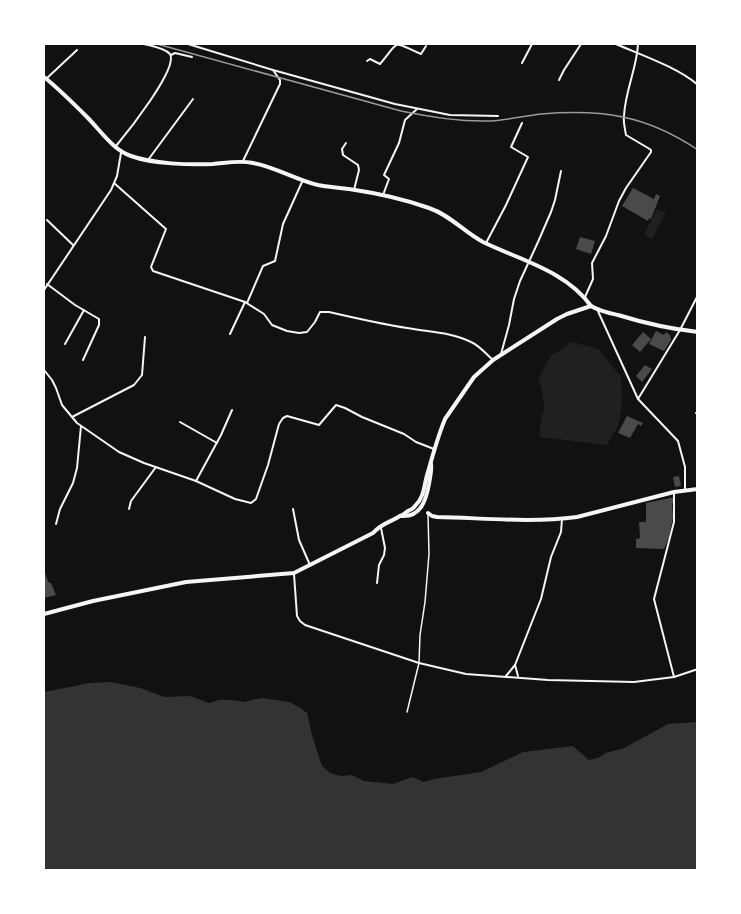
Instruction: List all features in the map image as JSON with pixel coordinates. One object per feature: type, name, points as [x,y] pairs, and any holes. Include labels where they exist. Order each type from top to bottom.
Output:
[{"type":"main road","points":[[45,78],[121,152],[148,160],[195,164],[243,161],[272,167],[319,185],[383,195],[431,208],[486,243],[568,283],[597,309],[680,330],[698,332]]},
{"type":"main road","points":[[44,614],[177,583],[294,573],[373,533],[380,525],[401,516],[419,503],[445,419],[474,377],[501,354],[567,314],[591,306]]},
{"type":"main road","points":[[428,513],[437,517],[524,521],[562,519],[675,492],[698,489]]},
{"type":"street","points":[[116,146],[161,83],[172,59],[166,50],[144,44]]},
{"type":"street","points":[[188,44],[395,104],[450,115],[498,116]]},
{"type":"street","points":[[367,61],[370,59],[380,64],[390,49],[397,44],[421,54],[426,46]]},
{"type":"street","points":[[522,63],[532,44]]},
{"type":"street","points":[[559,80],[581,44]]},
{"type":"street","points":[[616,44],[675,70],[698,85]]},
{"type":"street","points":[[585,298],[593,279],[592,263],[606,236],[619,201],[651,152],[626,135],[624,117],[638,44]]},
{"type":"street","points":[[45,78],[77,50]]},
{"type":"street","points":[[171,55],[175,53],[192,57]]},
{"type":"street","points":[[243,161],[280,84],[273,70]]},
{"type":"street","points":[[148,160],[193,99]]},
{"type":"street","points":[[383,195],[389,179],[384,175],[399,143],[403,125],[408,116],[417,108]]},
{"type":"street","points":[[486,243],[528,157],[511,147],[522,123]]},
{"type":"street","points":[[346,143],[342,149],[343,155],[358,165],[354,190]]},
{"type":"street","points":[[44,290],[114,183],[121,152]]},
{"type":"street","points":[[501,354],[514,299],[555,200],[561,171]]},
{"type":"street","points":[[230,334],[264,266],[275,261],[283,224],[303,179]]},
{"type":"street","points":[[114,183],[166,229],[151,267],[153,271],[246,302],[264,314],[272,325],[287,331],[306,332],[320,312],[329,312],[454,335],[472,342],[493,360]]},
{"type":"street","points":[[47,220],[73,244]]},
{"type":"street","points":[[47,284],[99,319],[99,325],[83,360]]},
{"type":"street","points":[[638,399],[680,330],[698,295]]},
{"type":"street","points":[[597,309],[638,399],[678,441],[685,467],[685,490]]},
{"type":"street","points":[[65,344],[84,310]]},
{"type":"street","points":[[72,417],[134,385],[142,375],[145,337]]},
{"type":"street","points":[[44,370],[57,388],[62,405],[72,417],[81,426],[119,452],[247,502],[256,499],[276,434],[283,418],[287,416],[319,425],[336,405],[434,449]]},
{"type":"street","points":[[196,481],[232,410]]},
{"type":"street","points":[[180,422],[216,443]]},
{"type":"street","points":[[56,524],[77,468],[81,426]]},
{"type":"street","points":[[129,509],[136,494],[156,467]]},
{"type":"street","points":[[674,677],[654,599],[674,522],[675,492]]},
{"type":"street","points":[[292,509],[299,540],[310,565]]},
{"type":"street","points":[[506,676],[515,664],[541,599],[551,557],[561,532],[562,519]]},
{"type":"street","points":[[377,583],[379,565],[385,548],[380,525]]},
{"type":"street","points":[[294,573],[297,616],[305,625],[419,663],[466,674],[607,682],[634,682],[674,677],[698,669]]},
{"type":"street","points":[[515,664],[519,678]]},
{"type":"lane","points":[[407,712],[419,663],[429,554],[428,513]]},
{"type":"shaded area","points":[[657,209],[665,213],[652,239],[644,235]]},
{"type":"shaded area","points":[[572,342],[598,349],[621,377],[622,402],[619,424],[607,445],[540,437],[544,404],[538,379],[551,356]]},
{"type":"shaded area","points":[[111,682],[140,688],[165,697],[190,696],[209,703],[219,700],[244,702],[262,698],[289,702],[307,713],[322,766],[330,773],[341,776],[352,775],[364,781],[393,784],[413,777],[423,782],[481,772],[523,752],[573,746],[589,760],[624,748],[668,724],[697,722],[697,870],[44,870],[44,692],[90,683]]},
{"type":"building","points":[[633,188],[654,199],[656,194],[660,196],[651,219],[649,218],[648,221],[622,206]]},
{"type":"building","points":[[580,237],[595,241],[591,254],[576,249]]},
{"type":"building","points":[[656,331],[670,335],[671,340],[664,351],[649,344]]},
{"type":"building","points":[[643,332],[651,339],[640,352],[632,345]]},
{"type":"building","points":[[645,365],[652,369],[642,382],[636,376]]},
{"type":"building","points":[[627,416],[643,423],[641,426],[638,424],[630,438],[618,433]]},
{"type":"building","points":[[679,476],[681,486],[675,487],[673,477]]},
{"type":"building","points":[[675,497],[669,537],[664,549],[636,548],[636,539],[640,538],[639,522],[646,522],[646,503]]},
{"type":"building","points":[[44,571],[56,595],[44,598]]},
{"type":"railway","points":[[157,44],[401,111],[446,119],[479,121],[541,114],[604,114],[642,122],[679,138],[698,150]]}]
